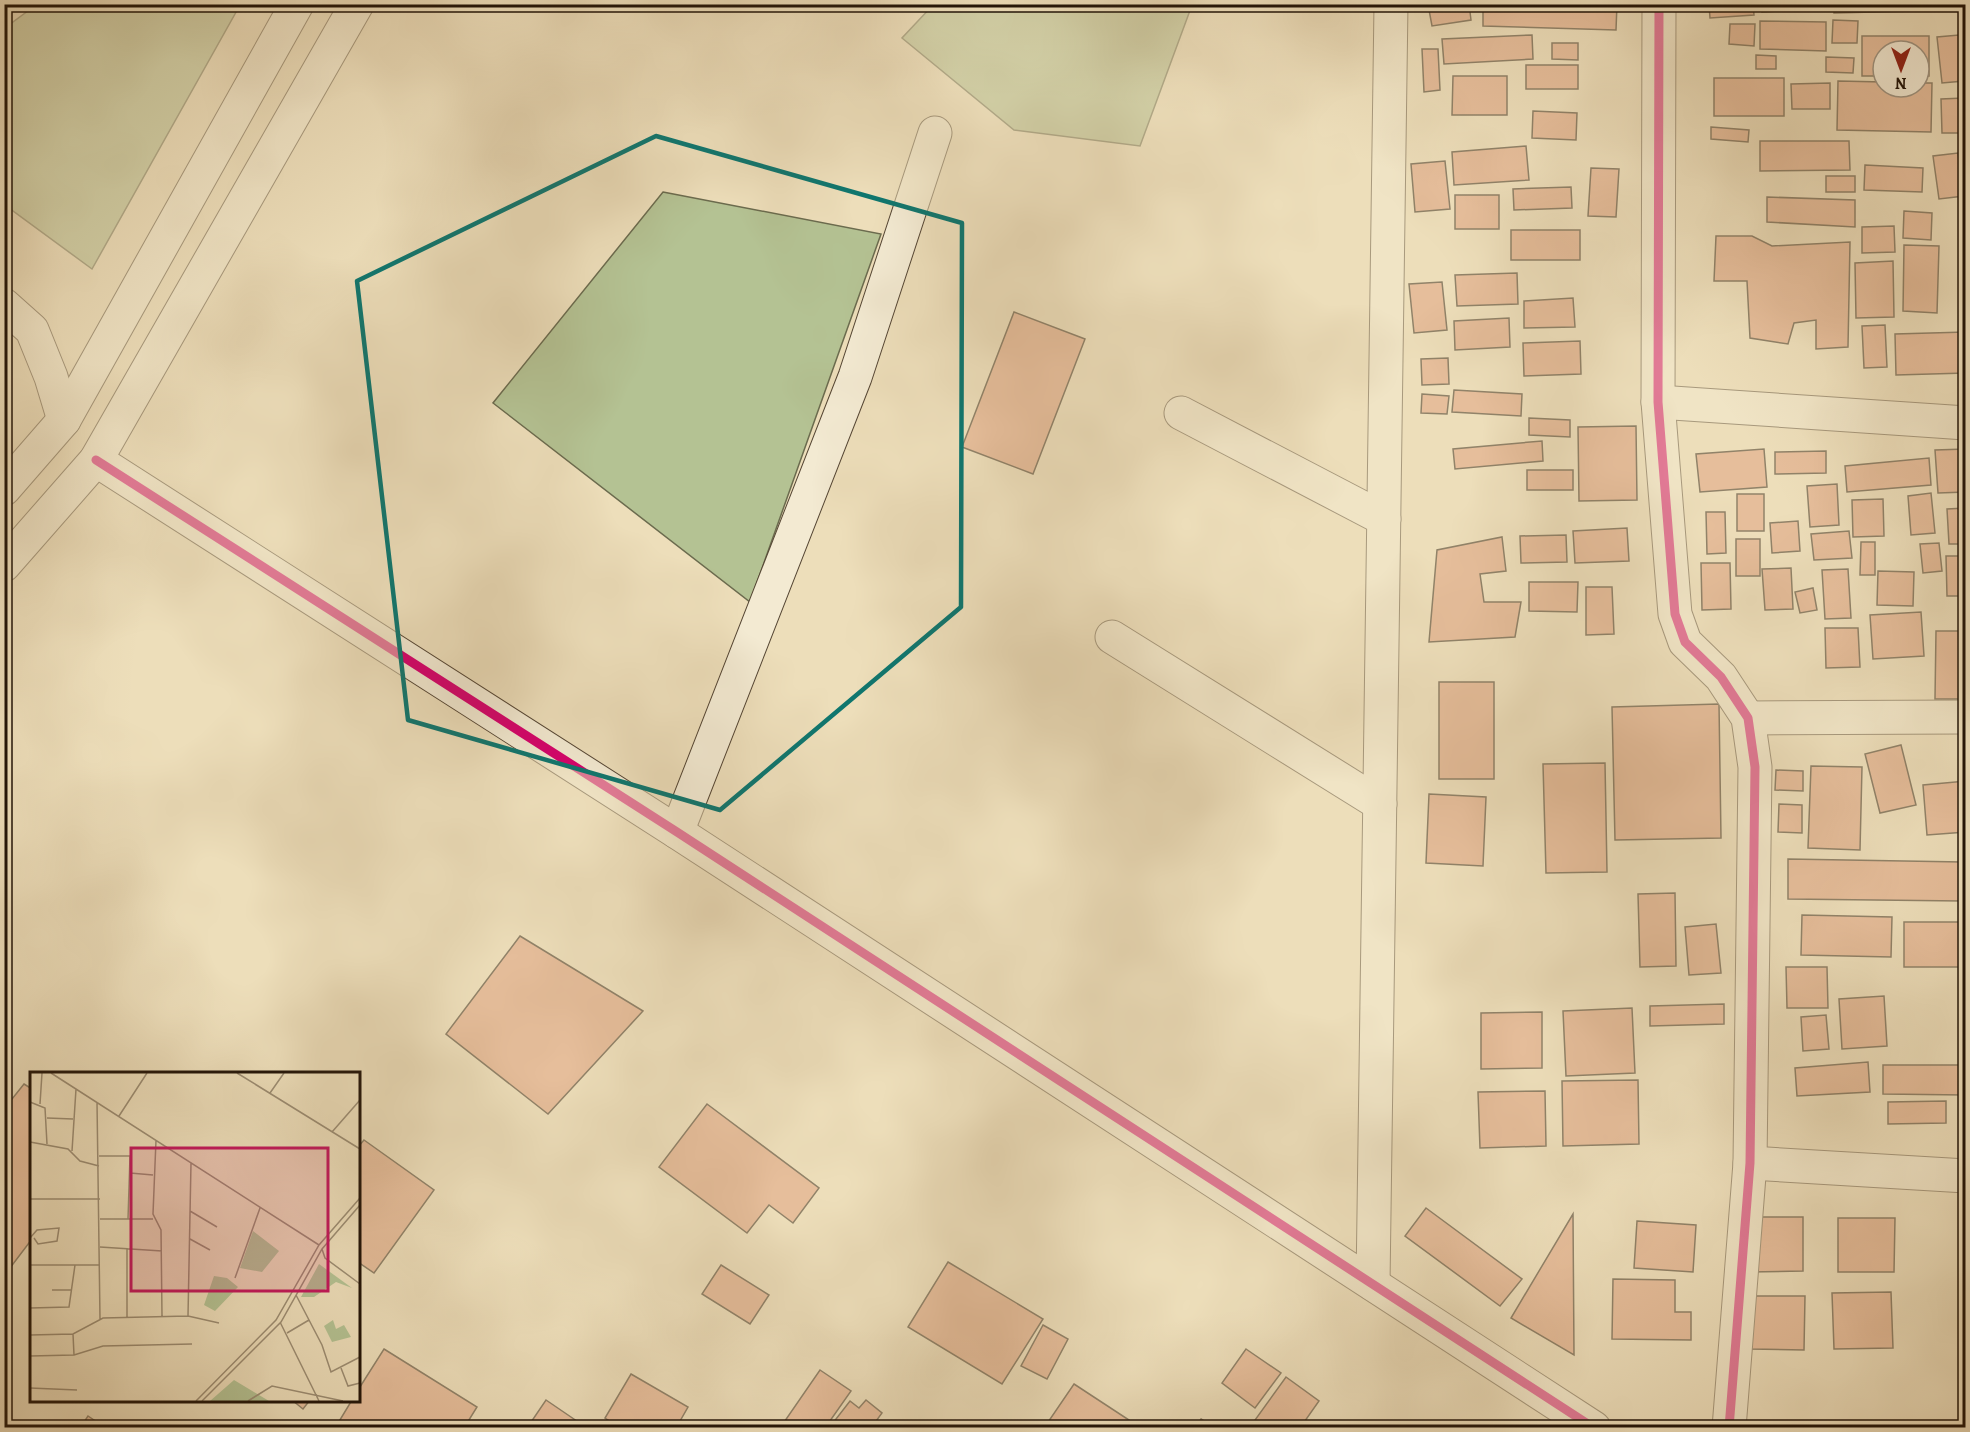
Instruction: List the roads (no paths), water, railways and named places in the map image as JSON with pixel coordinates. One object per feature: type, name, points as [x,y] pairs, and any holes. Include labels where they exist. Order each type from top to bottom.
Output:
[{"type":"street","points":[[4,489],[64,420],[297,4]]},
{"type":"street","points":[[4,564],[96,460],[357,4]]},
{"type":"street","points":[[1373,1284],[1392,4]]},
{"type":"street","points":[[1659,4],[1658,402],[1675,614],[1685,642],[1721,677],[1748,718],[1755,766],[1750,1163],[1729,1428]]},
{"type":"street","points":[[677,832],[855,377],[935,133]]},
{"type":"street","points":[[4,305],[32,330],[51,377],[64,420]]},
{"type":"street","points":[[1658,402],[1965,423]]},
{"type":"street","points":[[1181,413],[1384,519]]},
{"type":"street","points":[[96,460],[677,832],[1594,1428]]},
{"type":"street","points":[[1112,637],[1380,804]]},
{"type":"street","points":[[1748,718],[1965,717]]},
{"type":"street","points":[[1750,1163],[1965,1176]]}]
